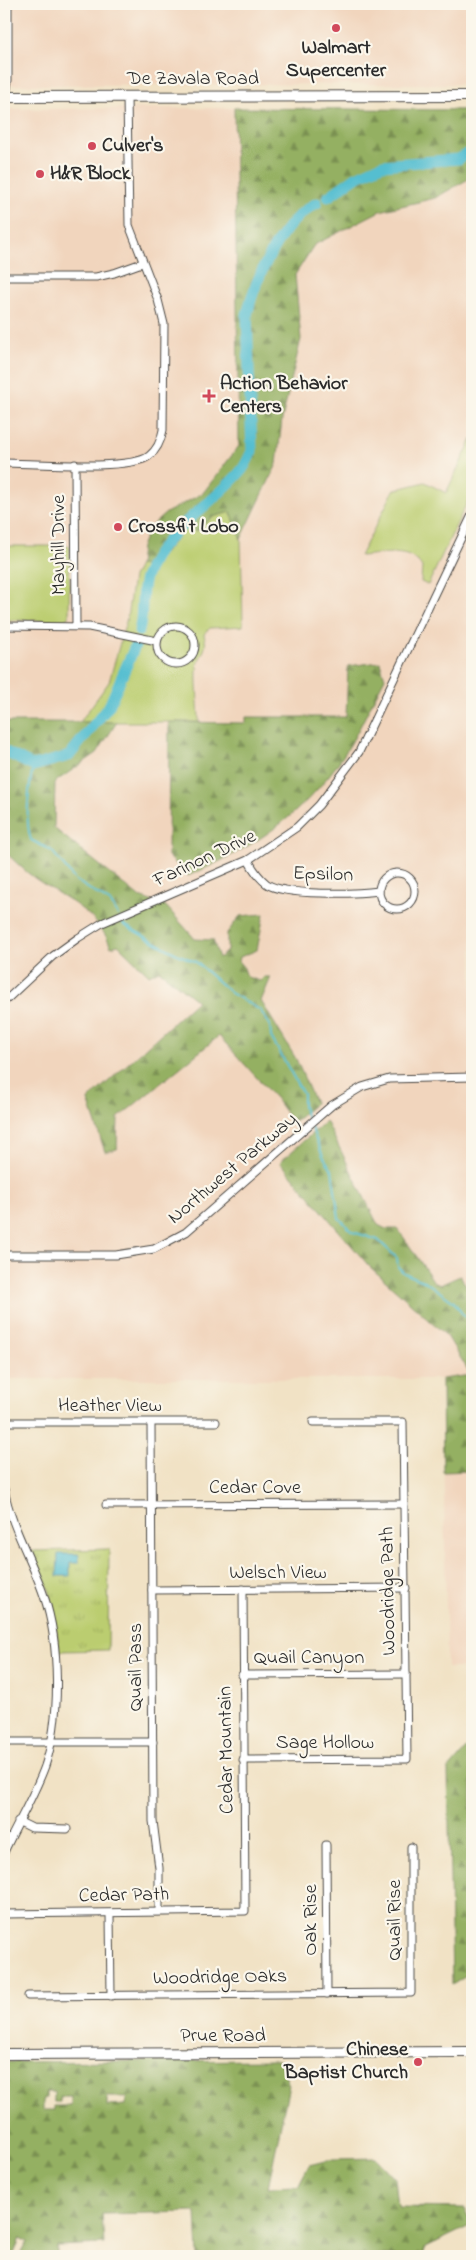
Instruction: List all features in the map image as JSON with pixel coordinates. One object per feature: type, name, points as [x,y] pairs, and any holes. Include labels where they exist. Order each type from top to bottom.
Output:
[{"type":"main road","name":"De Zavala Road","points":[[5,96],[472,96]]},
{"type":"main road","name":"Prue Road","points":[[4,2054],[472,2052]]},
{"type":"street","points":[[5,96],[8,80],[8,4]]},
{"type":"street","points":[[4,463],[75,464],[138,462],[148,456],[160,442],[163,430],[164,324],[158,300],[131,234],[128,213],[127,97]]},
{"type":"street","points":[[4,277],[96,277],[114,274],[142,263]]},
{"type":"street","name":"Mayhill Drive","points":[[75,464],[76,626]]},
{"type":"street","name":"Farinon Drive","points":[[4,1002],[53,956],[102,923],[248,860],[297,827],[318,805],[359,752],[472,515]]},
{"type":"street","points":[[4,626],[76,626],[102,629],[157,641]]},
{"type":"street","points":[[180,626],[193,634],[196,649],[187,661],[172,664],[160,656],[157,641],[166,629],[180,626]]},
{"type":"street","name":"Epsilon","points":[[248,860],[257,874],[267,884],[284,891],[359,893],[379,891]]},
{"type":"street","name":"Epsilon","points":[[397,874],[410,879],[415,892],[409,904],[397,909],[384,904],[379,891],[384,879],[397,874]]},
{"type":"street","name":"Northwest Parkway","points":[[4,1255],[116,1255],[154,1249],[186,1232],[320,1115],[350,1093],[376,1082],[406,1078],[472,1077]]},
{"type":"street","name":"Heather View","points":[[4,1422],[216,1422]]},
{"type":"street","name":"Woodridge Path","points":[[313,1422],[404,1422],[407,1759]]},
{"type":"street","name":"Quail Pass","points":[[151,1423],[153,1821],[159,1868],[159,1911]]},
{"type":"street","points":[[4,1489],[6,1508],[45,1596],[50,1616],[54,1650],[55,1702],[51,1742],[36,1786],[4,1852]]},
{"type":"street","name":"Cedar Cove","points":[[106,1505],[404,1504]]},
{"type":"street","name":"Welsch View","points":[[152,1590],[406,1588]]},
{"type":"street","name":"Cedar Mountain","points":[[242,1589],[245,1911]]},
{"type":"street","name":"Quail Canyon","points":[[242,1675],[406,1674]]},
{"type":"street","points":[[4,1742],[152,1742]]},
{"type":"street","name":"Sage Hollow","points":[[243,1760],[407,1759]]},
{"type":"street","points":[[18,1821],[32,1828],[67,1829]]},
{"type":"street","name":"Oak Rise","points":[[326,1845],[328,1994]]},
{"type":"street","name":"Quail Rise","points":[[411,1847],[411,1993]]},
{"type":"street","name":"Cedar Path","points":[[4,1914],[245,1911]]},
{"type":"street","points":[[110,1914],[110,1996]]},
{"type":"street","name":"Woodridge Oaks","points":[[28,1996],[411,1993]]},
{"type":"shaded area","points":[[4,4],[472,4],[472,84],[4,85]]},
{"type":"shaded area","points":[[234,108],[241,538],[277,464],[282,419],[301,339],[295,275],[314,245],[380,211],[435,198],[472,177],[472,1668],[447,1668],[442,1379],[4,1379],[4,808],[62,779],[97,753],[117,723],[4,722],[4,109]]},
{"type":"green space","points":[[234,108],[472,110],[472,177],[435,198],[380,211],[314,245],[295,275],[301,339],[282,419],[277,464],[241,539],[231,512],[212,517],[197,531],[185,528],[153,567],[139,565],[141,547],[148,529],[166,513],[203,493],[239,446]]},
{"type":"green space","points":[[472,439],[472,492],[428,585],[421,582],[422,567],[417,560],[410,556],[394,553],[360,556],[394,490],[425,482],[446,493]]},
{"type":"green space","points":[[231,512],[241,539],[243,626],[210,628],[204,634],[205,646],[197,668],[199,722],[80,722],[109,682],[127,618],[133,577],[139,565],[153,567],[185,528],[197,531],[212,517]]},
{"type":"green space","points":[[4,546],[70,546],[69,617],[63,621],[4,620]]},
{"type":"green space","points":[[380,662],[385,678],[350,745],[321,785],[288,818],[252,844],[188,876],[168,856],[169,722],[246,723],[246,717],[346,717],[348,666]]},
{"type":"green space","points":[[4,722],[117,722],[97,753],[55,782],[54,828],[139,897],[166,906],[195,939],[213,940],[219,958],[227,951],[227,933],[240,916],[264,914],[257,950],[240,957],[239,962],[244,968],[247,977],[260,981],[264,977],[271,977],[261,1001],[296,1059],[315,1103],[293,1123],[276,1099],[219,1036],[118,1118],[117,1149],[105,1152],[88,1100],[197,1001],[159,970],[149,975],[118,945],[111,947],[98,924],[89,915],[80,907],[32,876],[4,851]]},
{"type":"green space","points":[[326,1121],[378,1225],[386,1229],[398,1229],[434,1282],[440,1285],[460,1276],[472,1294],[472,1380],[468,1381],[468,1384],[472,1384],[472,1471],[443,1472],[442,1379],[471,1375],[447,1336],[369,1266],[280,1162]]},
{"type":"green space","points":[[109,1549],[108,1650],[60,1651],[49,1589],[32,1551]]},
{"type":"green space","points":[[472,1742],[471,1973],[452,1985],[448,1770]]},
{"type":"green space","points":[[279,2060],[289,2085],[268,2187],[298,2186],[309,2165],[333,2159],[376,2158],[395,2178],[398,2207],[464,2208],[472,2225],[426,2247],[423,2256],[198,2256],[196,2212],[102,2214],[104,2244],[57,2246],[57,2256],[20,2256],[28,2242],[20,2238],[14,2254],[17,2256],[4,2256],[4,2062]],"holes":[[[46,2092],[54,2092],[54,2102],[60,2102],[60,2097],[71,2097],[71,2106],[54,2106],[54,2110],[43,2110],[43,2098],[46,2098]],[[107,2097],[126,2097],[126,2105],[107,2106]]]},
{"type":"water","points":[[58,1554],[79,1554],[79,1563],[70,1563],[70,1576],[57,1576]]},
{"type":"waterway","points":[[328,197],[356,177],[382,165],[459,159],[472,151]]},
{"type":"waterway","points":[[139,631],[145,578],[153,561],[175,533],[241,471],[252,451],[247,315],[256,284],[272,252],[292,222],[317,203]]},
{"type":"waterway","points":[[4,751],[33,766],[69,756],[109,706],[136,644]]},
{"type":"waterway","points":[[33,766],[28,813],[31,840],[52,851],[75,880],[111,903],[118,915]]},
{"type":"waterway","points":[[120,919],[124,925],[175,953],[196,962],[231,993],[260,1010],[270,1025],[271,1037],[303,1094],[303,1107],[309,1123]]},
{"type":"waterway","points":[[311,1127],[323,1156],[332,1170],[339,1218],[353,1232],[378,1240],[397,1258],[398,1267],[404,1273],[426,1282],[454,1302],[463,1315],[472,1319]]},
{"type":"place","name":"Walmart Supercenter","points":[[336,28]]},
{"type":"place","name":"Culver's","points":[[92,146]]},
{"type":"place","name":"H&R Block","points":[[40,174]]},
{"type":"place","name":"Action Behavior Centers","points":[[209,396]]},
{"type":"place","name":"Crossfit Lobo","points":[[118,527]]},
{"type":"place","name":"Chinese Baptist Church","points":[[418,2062]]}]
